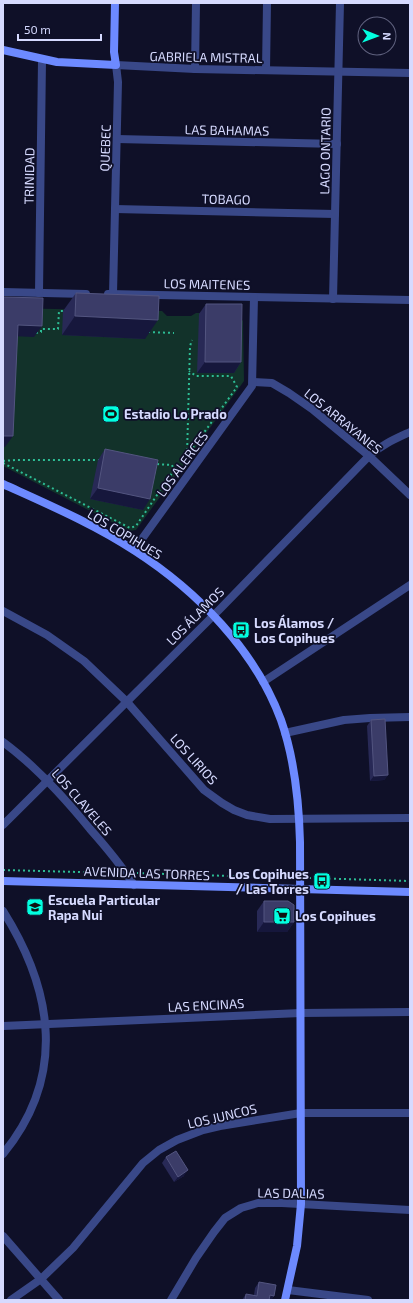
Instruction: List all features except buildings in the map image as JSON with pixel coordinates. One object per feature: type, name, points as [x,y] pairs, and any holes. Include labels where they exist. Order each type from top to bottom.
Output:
[{"type":"street","name":"QUEBEC","points":[[113,294],[118,82],[114,52],[115,3]]},
{"type":"street","points":[[195,69],[196,3]]},
{"type":"street","points":[[266,70],[267,3]]},
{"type":"street","name":"LAGO ONTARIO","points":[[334,299],[340,3]]},
{"type":"street","name":"GABRIELA MISTRAL","points":[[3,50],[42,60],[74,64],[195,69],[410,73]]},
{"type":"street","name":"TRINIDAD","points":[[39,293],[42,60]]},
{"type":"street","name":"LAS BAHAMAS","points":[[117,139],[337,144]]},
{"type":"street","name":"TOBAGO","points":[[115,209],[335,214]]},
{"type":"street","name":"LOS MAITENES","points":[[3,292],[410,300]]},
{"type":"street","points":[[254,297],[254,382]]},
{"type":"street","name":"LOS ARRAYANES","points":[[254,382],[272,383],[289,393],[369,456],[410,495]]},
{"type":"street","name":"LOS ALERCES","points":[[134,550],[250,390],[254,382]]},
{"type":"street","name":"LOS ÁLAMOS","points":[[3,825],[213,616],[369,456],[387,443],[410,432]]},
{"type":"street","name":"LOS COPIHUES","points":[[3,484],[64,512],[134,550],[174,579],[213,616],[240,648],[263,682],[275,707],[285,734],[295,772],[300,820],[301,1114],[300,1204],[297,1246],[285,1300]]},
{"type":"street","points":[[263,682],[410,585]]},
{"type":"street","name":"LOS LIRIOS","points":[[3,611],[47,635],[98,672],[127,702],[204,790],[222,803],[241,812],[259,818],[300,820],[410,818]]},
{"type":"street","points":[[285,734],[344,720],[410,717]]},
{"type":"street","name":"LOS CLAVELES","points":[[3,742],[32,764],[63,795],[134,885]]},
{"type":"street","name":"AVENIDA LAS TORRES","points":[[3,881],[410,892]]},
{"type":"street","points":[[3,912],[19,939],[27,958],[38,991],[46,1024],[46,1054],[42,1079],[34,1103],[20,1131],[3,1154]]},
{"type":"street","name":"LAS ENCINAS","points":[[3,1026],[300,1013],[410,1012]]},
{"type":"street","name":"LOS JUNCOS","points":[[11,1300],[41,1279],[73,1248],[135,1171],[159,1150],[186,1136],[220,1126],[301,1114],[410,1114]]},
{"type":"street","name":"LAS DALIAS","points":[[171,1300],[204,1246],[225,1218],[241,1208],[258,1203],[410,1210]]},
{"type":"street","points":[[3,1236],[59,1300]]},
{"type":"street","points":[[288,1290],[368,1300]]},
{"type":"path","points":[[34,333],[41,332],[41,329],[58,329],[59,311],[67,311]]},
{"type":"path","points":[[148,326],[148,332],[174,333]]},
{"type":"path","points":[[189,371],[196,376],[231,376],[237,386],[187,456],[189,371],[190,346],[192,340]]},
{"type":"path","points":[[3,462],[16,460],[105,461]]},
{"type":"path","points":[[3,462],[130,528],[136,526],[174,470],[172,465],[153,464]]},
{"type":"path","points":[[3,870],[410,881]]},
{"type":"green space","name":"Estadio Lo Prado","points":[[3,308],[162,311],[167,316],[191,316],[196,313],[236,313],[243,321],[244,381],[136,530],[129,531],[3,466]]},
{"type":"place","name":"Estadio Lo Prado","points":[[111,414]]},
{"type":"place","name":"Los Álamos / Los Copihues","points":[[241,630]]},
{"type":"place","name":"Los Copihues / Las Torres","points":[[322,881]]},
{"type":"place","name":"Escuela Particular Rapa Nui","points":[[35,907]]},
{"type":"place","name":"Los Copihues","points":[[282,916]]}]
